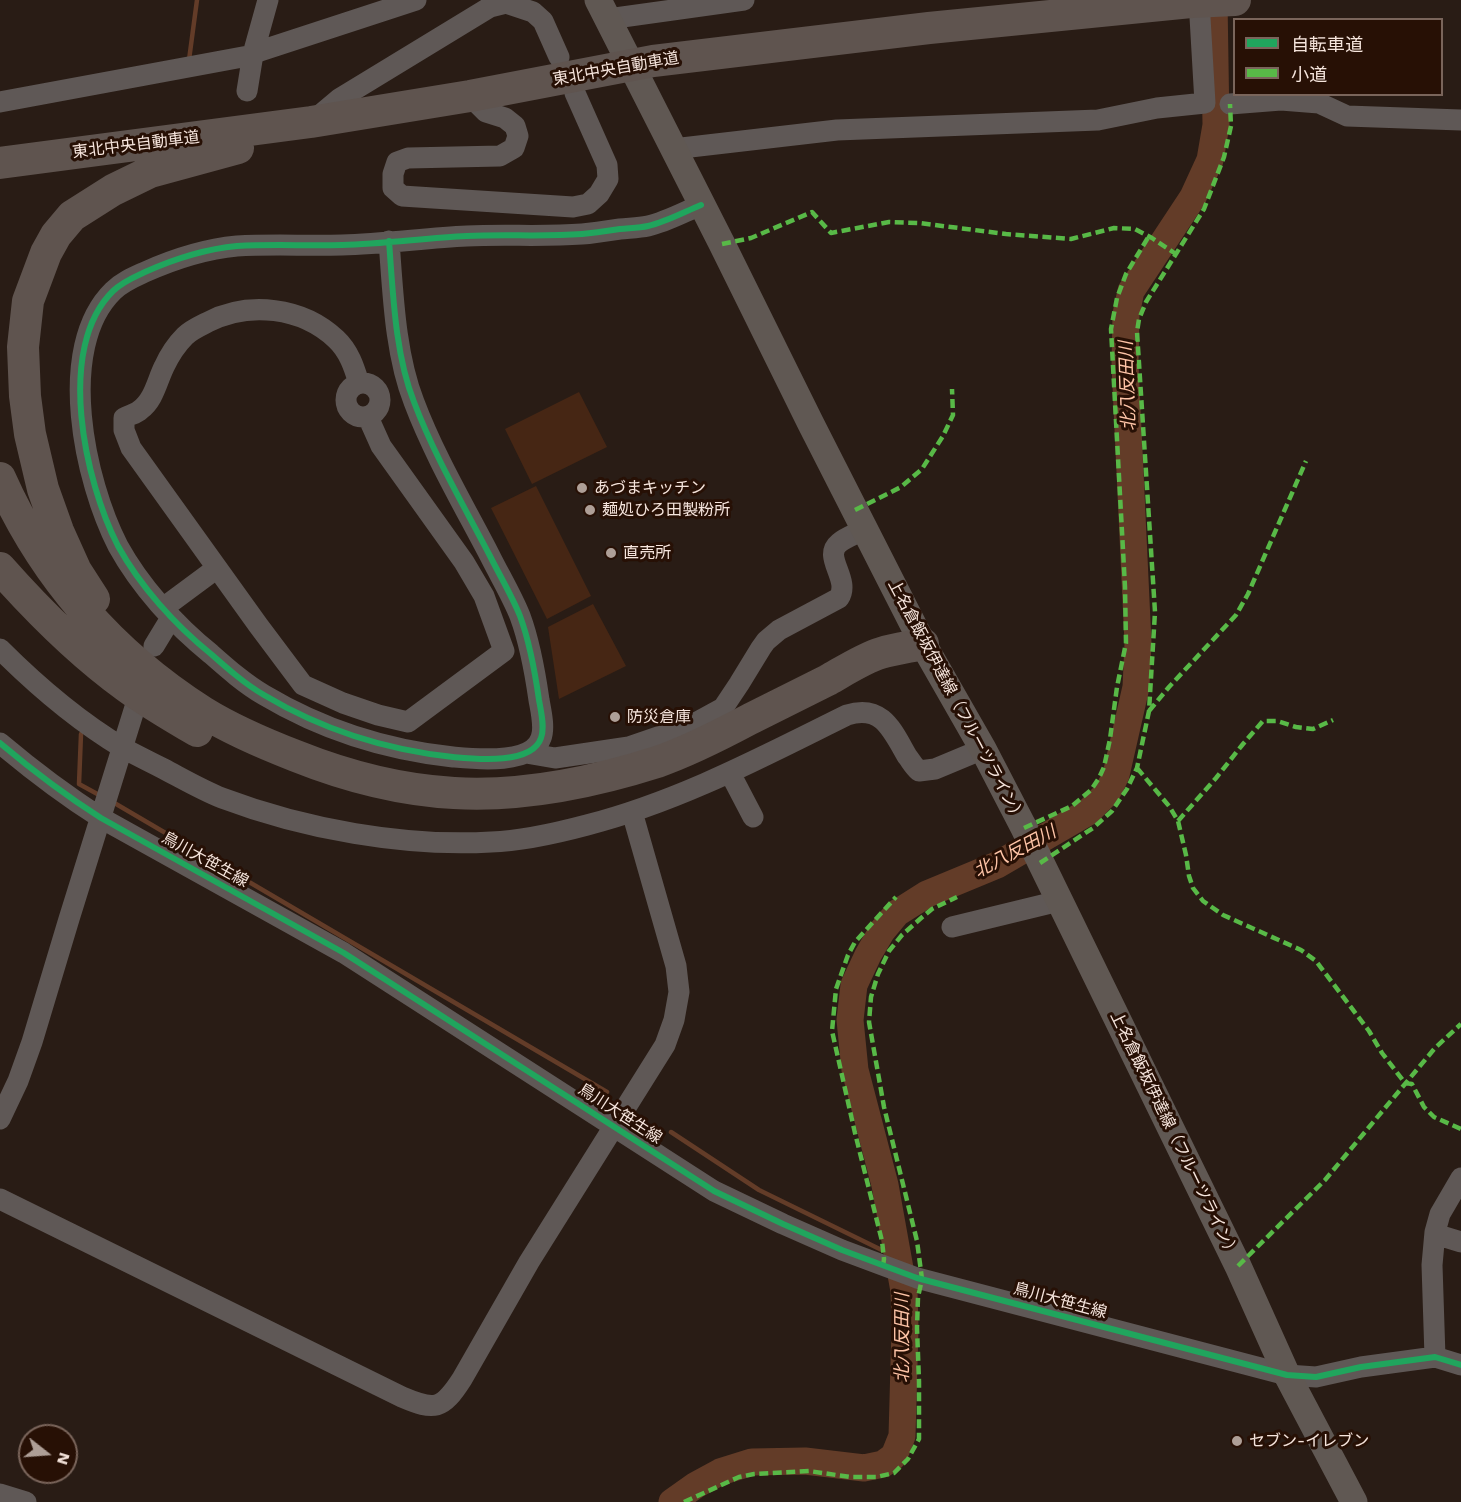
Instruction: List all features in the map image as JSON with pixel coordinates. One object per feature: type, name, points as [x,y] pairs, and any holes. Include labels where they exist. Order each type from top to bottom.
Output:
[{"type":"highway","name":"東北中央自動車道","points":[[0,163],[311,122],[470,96],[573,74],[653,61],[929,28],[1195,1],[1235,0]]},
{"type":"highway","points":[[167,688],[98,607],[76,571],[43,489],[30,434],[25,396],[23,347],[28,301],[46,254],[56,235],[72,216],[113,190],[150,172],[218,153],[470,96]]},
{"type":"highway","points":[[0,154],[147,143]]},
{"type":"highway","points":[[0,478],[29,537],[75,602],[133,660],[167,688],[206,714],[294,756],[347,774],[417,790],[499,793],[544,789],[590,781],[659,761],[708,741],[879,653],[923,644]]},
{"type":"highway","points":[[0,516],[26,561],[49,594],[82,632],[133,681],[199,732]]},
{"type":"highway","points":[[0,568],[55,627],[93,660],[159,709],[266,766],[305,782],[381,803],[416,809],[492,813],[569,804],[613,795],[686,770],[893,670],[923,644]]},
{"type":"main road","name":"上名倉飯坂伊達線（フルーツライン）","points":[[603,9],[923,644],[983,749],[1026,832],[1238,1266],[1287,1375],[1354,1502]]},
{"type":"street","points":[[247,91],[253,54],[268,0]]},
{"type":"street","points":[[0,102],[236,59],[416,0]]},
{"type":"street","points":[[603,9],[744,0]]},
{"type":"street","points":[[673,149],[837,130],[1098,120],[1157,108],[1205,104],[1195,1]]},
{"type":"street","points":[[311,122],[339,99],[490,7],[506,3],[533,12],[543,21],[573,74],[607,165],[608,180],[599,194],[588,204],[573,207],[402,196],[393,188],[393,174],[397,162],[408,158],[500,156],[514,148],[518,136],[515,126],[505,118],[486,112],[470,96]]},
{"type":"street","points":[[1230,104],[1281,100],[1319,103],[1347,116],[1461,120]]},
{"type":"street","points":[[389,242],[402,362],[409,387],[433,447],[518,611],[530,647],[543,736],[536,747],[512,758],[490,760],[428,754],[375,743],[319,723],[290,710],[237,677],[192,639],[167,613],[136,574],[118,546],[102,508],[85,445],[80,369],[83,350],[94,316],[114,290],[129,279],[173,260],[203,251],[236,247],[347,245],[470,236],[582,234],[650,226],[701,205]]},
{"type":"street","points":[[359,383],[346,351],[336,339],[305,317],[272,310],[234,313],[217,317],[186,335],[165,366],[149,402],[139,411],[124,418],[124,430],[131,448],[303,685],[378,716],[408,722],[504,651],[484,596],[464,562],[381,446],[368,417]]},
{"type":"street","points":[[359,383],[368,383],[381,395],[376,413],[368,417],[358,417],[346,404],[346,395],[351,387],[359,383]]},
{"type":"street","points":[[381,395],[409,387]]},
{"type":"street","points":[[526,753],[555,758],[628,747],[690,726],[723,708],[771,636],[839,598],[842,594],[842,584],[833,558],[833,549],[865,529]]},
{"type":"street","points":[[154,646],[167,613],[217,568]]},
{"type":"street","points":[[3,657],[75,715],[123,747],[220,797],[306,823],[381,837],[450,843],[493,842],[538,836],[586,825],[673,798],[859,711],[876,715],[888,725],[912,764],[919,771],[935,769],[983,749]]},
{"type":"street","points":[[0,1119],[18,1081],[32,1042],[135,707]]},
{"type":"street","name":"鳥川大笹生線","points":[[0,742],[71,799],[101,818],[344,953],[714,1191],[842,1250],[917,1278],[1287,1375],[1316,1377],[1361,1367],[1435,1357]]},
{"type":"street","points":[[730,773],[753,817]]},
{"type":"street","points":[[0,1199],[402,1397],[419,1405],[437,1406],[453,1392],[462,1379],[529,1262],[665,1045],[674,1020],[679,992],[676,966],[632,812]]},
{"type":"street","points":[[952,927],[1059,901]]},
{"type":"street","points":[[1461,1178],[1440,1214],[1435,1234],[1432,1265],[1435,1357],[1461,1365]]},
{"type":"street","points":[[1435,1234],[1461,1242]]},
{"type":"street","points":[[0,1494],[26,1502]]},
{"type":"shaded area","points":[[579,392],[607,447],[532,484],[505,429]]},
{"type":"shaded area","points":[[536,486],[591,596],[547,619],[491,508]]},
{"type":"shaded area","points":[[593,604],[626,666],[559,699],[548,627]]},
{"type":"waterway","points":[[189,60],[197,0]]},
{"type":"waterway","name":"北八反田川","points":[[672,1502],[720,1472],[752,1462],[805,1461],[864,1468],[883,1464],[894,1456],[902,1436],[904,1291],[885,1185],[855,1070],[850,1020],[854,985],[882,931],[897,913],[927,894],[997,865],[1088,812],[1107,793],[1116,775],[1136,687],[1138,643],[1125,365],[1126,314],[1131,291],[1193,197],[1210,160],[1216,125],[1214,0]]},
{"type":"waterway","points":[[81,734],[79,784],[101,796]]},
{"type":"waterway","points":[[111,801],[607,1092]]},
{"type":"waterway","points":[[671,1132],[759,1190],[898,1258]]},
{"type":"marked path","points":[[1040,863],[1093,828],[1112,811],[1127,789],[1137,768],[1149,711],[1155,612],[1137,332],[1139,319],[1146,302],[1204,209],[1224,157],[1231,126],[1230,104]]},
{"type":"marked path","points":[[722,244],[751,238],[812,212],[831,233],[889,222],[1071,239],[1114,228],[1135,229],[1176,254]]},
{"type":"marked path","points":[[1024,828],[1072,806],[1091,790],[1104,767],[1110,739],[1126,643],[1111,329],[1117,298],[1126,274],[1149,236]]},
{"type":"marked path","points":[[855,510],[901,487],[922,469],[953,415],[952,389]]},
{"type":"marked path","points":[[1149,711],[1236,615],[1248,594],[1306,461]]},
{"type":"marked path","points":[[1178,821],[1263,721],[1277,721],[1313,729],[1333,720]]},
{"type":"marked path","points":[[1137,768],[1169,806],[1178,821],[1189,876],[1193,888],[1203,901],[1223,915],[1301,950],[1316,961],[1405,1083],[1412,1084],[1424,1107],[1434,1117],[1461,1129]]},
{"type":"marked path","points":[[883,1266],[882,1241],[832,1031],[836,989],[848,955],[855,942],[896,897]]},
{"type":"marked path","points":[[684,1502],[739,1477],[754,1474],[809,1471],[850,1477],[876,1477],[894,1473],[908,1459],[919,1439],[917,1328],[918,1297],[922,1279],[917,1241],[884,1107],[869,1022],[871,997],[878,974],[889,951],[902,935],[932,909],[957,897]]},
{"type":"marked path","points":[[1238,1266],[1325,1180],[1435,1048],[1461,1024]]},
{"type":"cycle path","points":[[389,241],[390,261],[396,323],[399,344],[414,402],[440,461],[517,609],[532,658],[542,719],[541,738],[536,747],[527,753],[502,758],[475,759],[428,754],[379,743],[331,728],[286,707],[243,681],[172,618],[137,576],[118,546],[95,487],[81,416],[80,380],[85,346],[95,316],[113,291],[128,280],[167,263],[213,249],[250,245],[358,244],[389,242],[404,241],[420,239],[467,236],[582,234],[648,226],[701,205]]},
{"type":"cycle path","points":[[0,743],[49,782],[101,818],[344,953],[714,1191],[842,1250],[917,1278],[1287,1375],[1316,1377],[1361,1367],[1435,1357],[1461,1365]]},
{"type":"place","name":"あづまキッチン","points":[[582,488]]},
{"type":"place","name":"麺処ひろ田製粉所","points":[[590,510]]},
{"type":"place","name":"直売所","points":[[611,553]]},
{"type":"place","name":"防災倉庫","points":[[615,717]]},
{"type":"place","name":"セブン-イレブン","points":[[1237,1441]]}]
